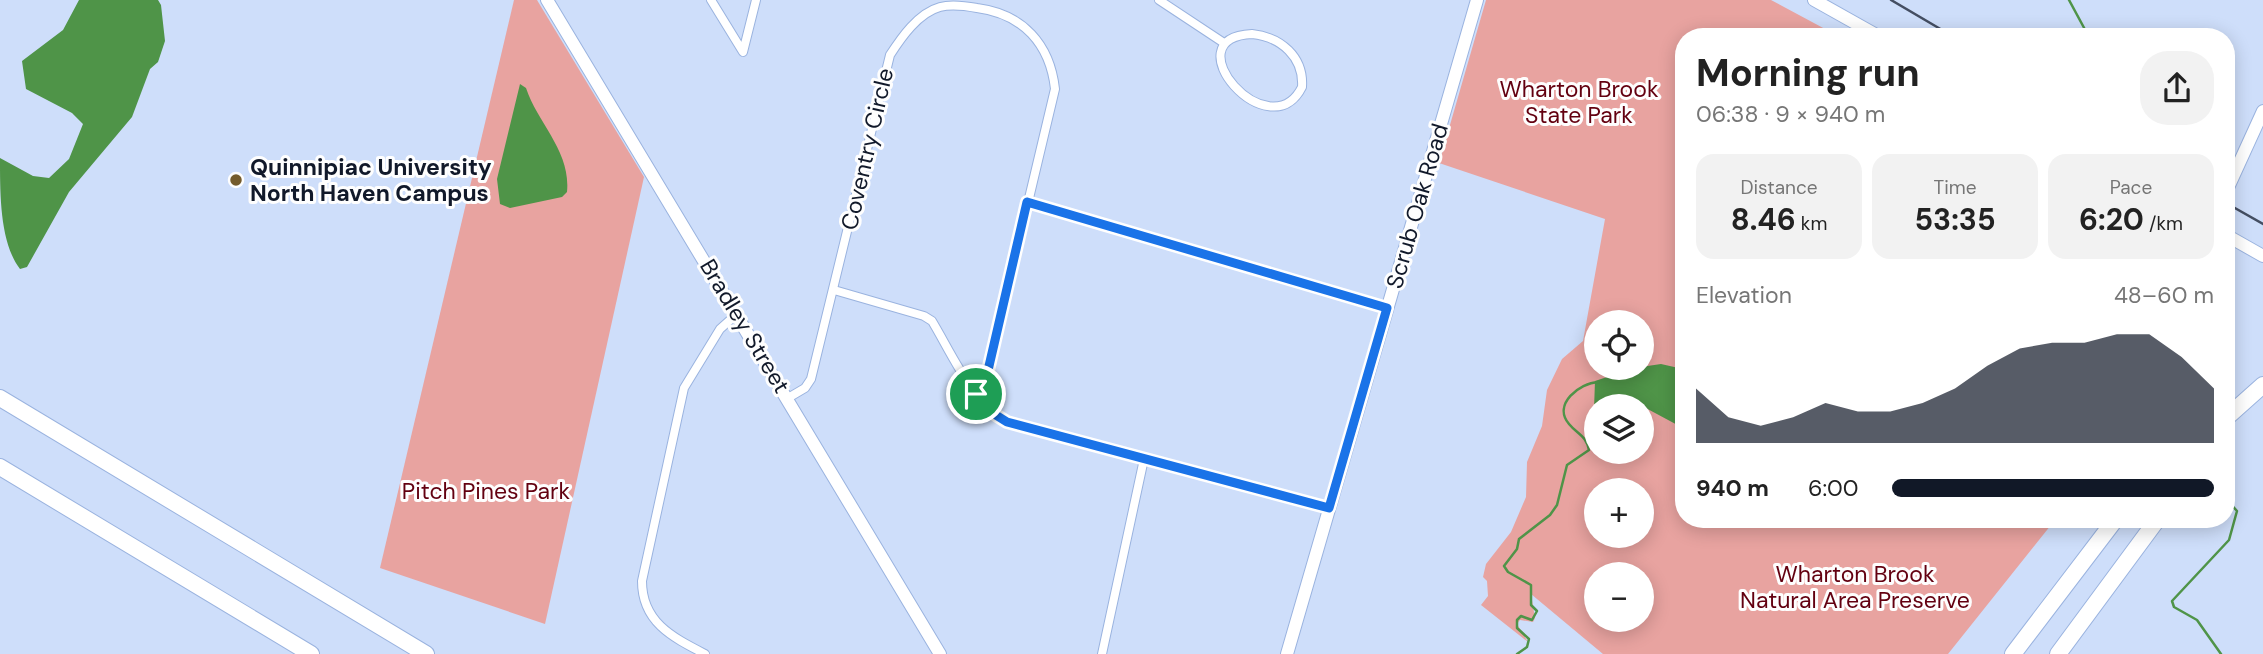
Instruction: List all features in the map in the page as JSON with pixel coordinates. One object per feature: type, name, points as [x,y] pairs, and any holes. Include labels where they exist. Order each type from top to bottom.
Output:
[{"type":"highway","points":[[2235,410],[2263,385]]},
{"type":"highway","points":[[0,398],[426,654]]},
{"type":"highway","points":[[0,467],[311,654]]},
{"type":"highway","points":[[2013,654],[2109,528]]},
{"type":"highway","points":[[2057,654],[2151,528]]},
{"type":"street","name":"Bradley Street","points":[[547,0],[738,313],[940,654]]},
{"type":"street","points":[[711,0],[743,51],[756,0]]},
{"type":"street","points":[[1159,0],[1224,43]]},
{"type":"street","name":"Scrub Oak Road","points":[[1287,654],[1477,0]]},
{"type":"street","points":[[1815,0],[1864,28]]},
{"type":"street","name":"Coventry Circle","points":[[788,398],[805,388],[811,379],[890,55],[918,21],[939,7],[964,6],[1011,17],[1043,46],[1053,67],[1055,89],[986,379],[976,394]]},
{"type":"street","points":[[1252,34],[1279,41],[1293,54],[1301,71],[1302,87],[1297,97],[1279,107],[1245,96],[1225,74],[1220,58],[1224,43],[1233,37],[1252,34]]},
{"type":"street","points":[[2235,172],[2263,111]]},
{"type":"street","points":[[1027,202],[1387,308]]},
{"type":"street","points":[[2235,240],[2263,257]]},
{"type":"street","points":[[834,290],[924,316],[932,321],[976,394],[991,412],[1007,422],[1329,508]]},
{"type":"street","points":[[705,654],[666,632],[653,619],[642,597],[642,581],[684,388],[720,329],[738,313]]},
{"type":"street","points":[[1102,654],[1144,459]]},
{"type":"green space","name":"Pitch Pines Park","points":[[514,0],[537,0],[644,177],[545,624],[380,568]]},
{"type":"green space","points":[[1486,0],[1771,0],[1823,28],[1675,28],[1675,528],[2049,528],[1948,654],[1603,654],[1531,594],[1535,618],[1533,622],[1520,620],[1517,624],[1528,642],[1481,605],[1488,596],[1487,581],[1483,577],[1486,564],[1511,532],[1526,497],[1527,462],[1542,426],[1547,390],[1562,359],[1583,341],[1584,335],[1584,380],[1654,380],[1654,310],[1589,310],[1605,219],[1439,163]]},
{"type":"shaded area","points":[[79,0],[158,0],[161,5],[165,41],[158,62],[150,69],[132,117],[69,192],[27,267],[20,269],[8,246],[5,232],[0,158],[33,176],[49,178],[69,159],[83,124],[72,113],[26,89],[22,61],[63,30]]},
{"type":"shaded area","points":[[520,84],[526,88],[559,151],[567,177],[567,192],[562,197],[510,208],[500,204],[497,179]]},
{"type":"shaded area","points":[[1654,365],[1675,367],[1675,424],[1654,412],[1654,394],[1595,394],[1595,381],[1654,380]]},
{"type":"waterway","points":[[2069,0],[2084,28]]},
{"type":"waterway","points":[[1517,654],[1527,647],[1529,639],[1517,628],[1517,620],[1521,616],[1532,620],[1537,611],[1531,605],[1531,585],[1508,572],[1504,566],[1517,549],[1519,539],[1550,515],[1557,505],[1567,465],[1589,450],[1584,438],[1569,424],[1564,409],[1576,390],[1598,382]]},
{"type":"waterway","points":[[2235,509],[2235,518]]},
{"type":"waterway","points":[[2221,654],[2197,620],[2174,607],[2172,601],[2229,540],[2232,528]]},
{"type":"railway","points":[[1891,0],[1939,28]]},
{"type":"railway","points":[[2235,208],[2263,224]]},
{"type":"place","name":"Quinnipiac University North Haven Campus","points":[[236,180]]},
{"type":"route","points":[[1027,202],[1387,308],[1329,508],[1007,422],[991,412],[976,394],[986,379],[1027,202]]},
{"type":"park label","name":"Wharton Brook State Park","points":[[1579,102]]},
{"type":"park label","name":"Wharton Brook Natural Area Preserve","points":[[1855,587]]}]
